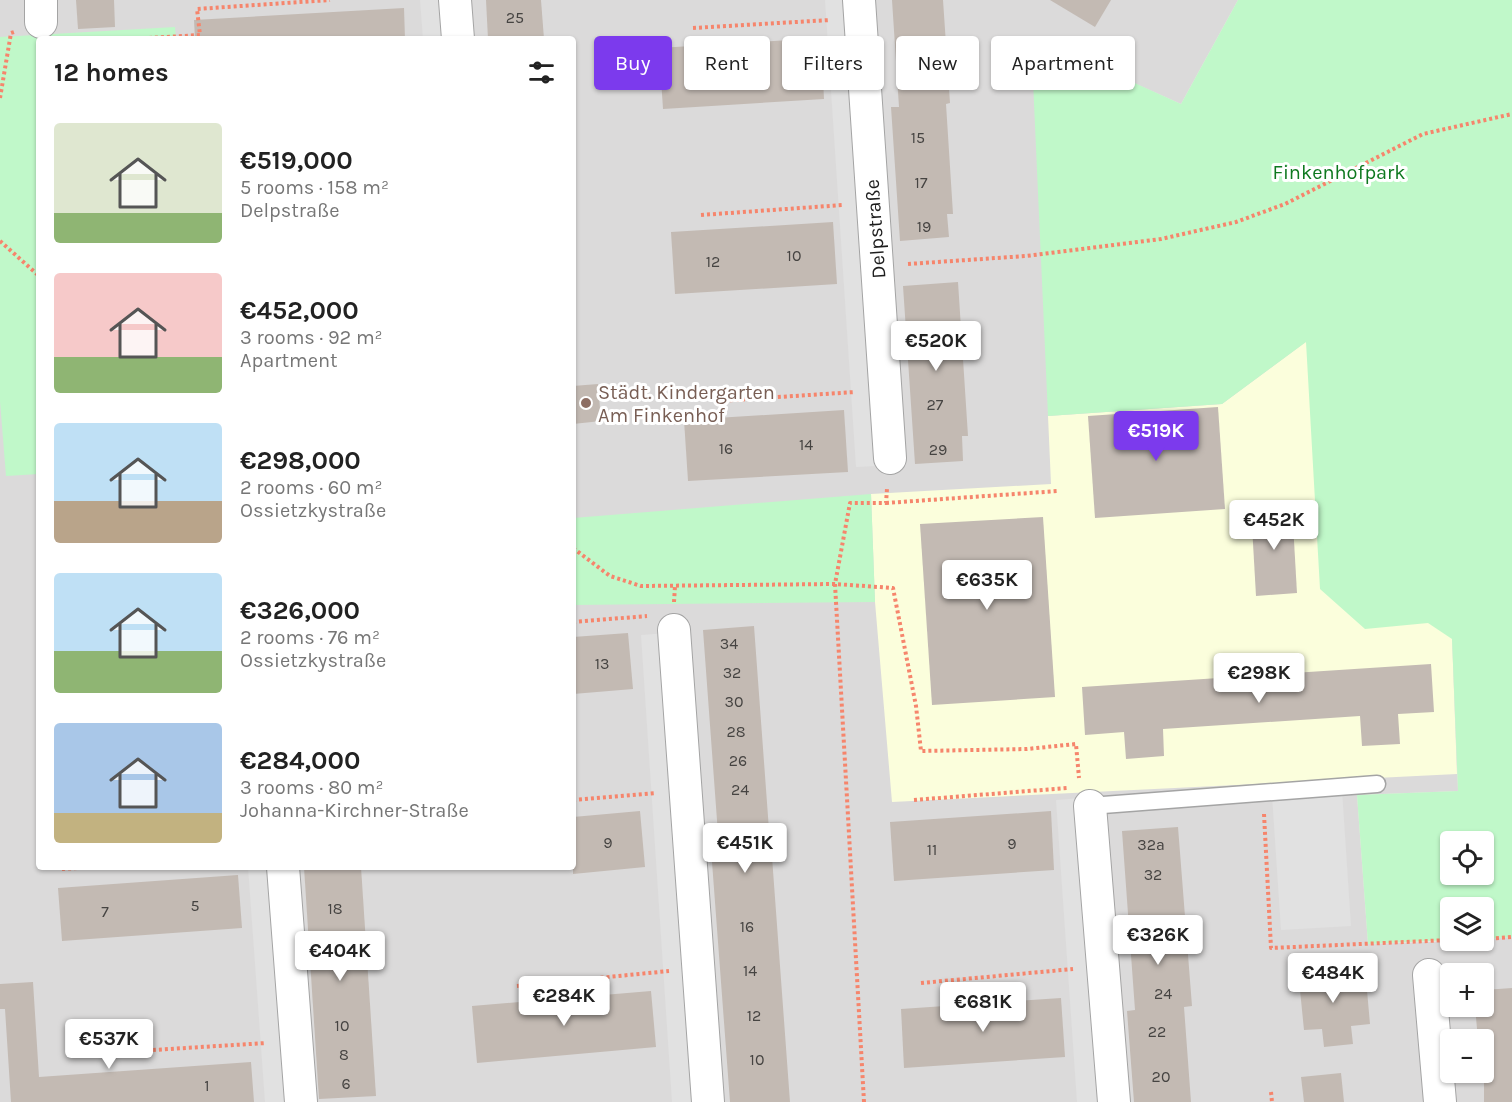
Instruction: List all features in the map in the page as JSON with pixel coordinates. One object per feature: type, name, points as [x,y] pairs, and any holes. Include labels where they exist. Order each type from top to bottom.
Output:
[{"type":"street","points":[[455,0],[458,36]]},
{"type":"street","name":"Delpstraße","points":[[860,9],[890,458]]},
{"type":"street","points":[[663,622],[686,791],[708,1102]]},
{"type":"street","points":[[1079,797],[1103,967],[1114,1102]]},
{"type":"street","points":[[283,870],[301,1102]]},
{"type":"street","points":[[1429,975],[1440,1102]]},
{"type":"lane","points":[[1079,797],[1263,794],[1377,784]]},
{"type":"path","points":[[172,36],[200,34],[197,9],[330,0]]},
{"type":"path","points":[[693,28],[860,9]]},
{"type":"path","points":[[0,98],[11,33],[41,11]]},
{"type":"path","points":[[878,266],[1026,256],[1161,239],[1236,222],[1285,204],[1423,134],[1512,114]]},
{"type":"path","points":[[700,215],[873,202]]},
{"type":"path","points":[[0,241],[36,273]]},
{"type":"path","points":[[718,401],[886,390]]},
{"type":"path","points":[[886,503],[890,458]]},
{"type":"path","points":[[864,1102],[835,584],[850,503],[886,503],[1058,491]]},
{"type":"path","points":[[576,550],[609,576],[641,586],[835,584],[893,588],[916,706],[921,751],[1027,749],[1076,744],[1077,764]]},
{"type":"path","points":[[576,622],[663,622]]},
{"type":"path","points":[[576,800],[686,791]]},
{"type":"path","points":[[1263,794],[1271,948],[1440,940]]},
{"type":"path","points":[[914,800],[1079,797]]},
{"type":"path","points":[[1494,938],[1512,937]]},
{"type":"path","points":[[921,983],[1103,967]]},
{"type":"path","points":[[518,986],[698,968]]},
{"type":"path","points":[[105,1053],[296,1041]]},
{"type":"path","points":[[1271,1092],[1272,1102]]},
{"type":"shaded area","points":[[0,0],[1238,0],[1181,104],[1135,83],[1135,36],[991,36],[991,90],[1085,90],[1445,445],[1458,791],[1357,795],[1368,944],[1440,942],[1440,951],[1494,951],[1494,938],[1512,937],[1512,1102],[0,1102]]},
{"type":"shaded area","points":[[420,0],[442,0],[445,36],[423,36]]},
{"type":"shaded area","points":[[825,0],[846,0],[848,36],[827,36]]},
{"type":"shaded area","points":[[831,90],[852,90],[877,466],[856,467]]},
{"type":"shaded area","points":[[1307,341],[1445,445],[1457,774],[892,802],[875,602],[871,494],[1051,484],[1048,416],[1222,404]]},
{"type":"shaded area","points":[[668,633],[694,1102],[672,1102],[641,635]]},
{"type":"shaded area","points":[[1342,790],[1351,926],[1281,930],[1272,795]]},
{"type":"shaded area","points":[[1081,798],[1101,1102],[1077,1102],[1056,800]]},
{"type":"shaded area","points":[[248,870],[274,870],[289,1102],[265,1102]]},
{"type":"green space","name":"Finkenhofpark","points":[[1238,0],[1512,0],[1512,937],[1494,938],[1494,897],[1440,897],[1440,940],[1368,944],[1357,795],[1458,791],[1452,639],[1428,623],[1365,629],[1320,589],[1306,342],[1222,404],[1048,416],[1033,90],[1135,90],[1135,83],[1181,104]]},
{"type":"green space","points":[[175,27],[176,36],[36,36],[36,474],[6,476],[0,401],[0,37]]},
{"type":"green space","points":[[871,494],[875,602],[576,605],[576,518]]},
{"type":"building","points":[[76,0],[114,0],[115,27],[78,29]]},
{"type":"building","points":[[486,0],[541,0],[544,36],[488,36]]},
{"type":"building","points":[[892,0],[943,0],[945,36],[896,36],[896,61]]},
{"type":"building","points":[[1050,0],[1111,0],[1095,27]]},
{"type":"building","points":[[404,8],[405,36],[195,36],[194,20]]},
{"type":"building","points":[[782,40],[782,90],[824,90],[824,99],[663,109],[662,90],[672,90],[672,47],[684,46],[684,90],[770,90],[770,41]]},
{"type":"building","points":[[898,90],[949,90],[950,103],[946,104],[953,214],[947,214],[949,237],[900,241],[891,107],[899,107]]},
{"type":"building","points":[[833,222],[837,284],[675,294],[671,232]]},
{"type":"building","points":[[958,282],[968,436],[962,436],[963,461],[915,464],[903,286]]},
{"type":"building","points":[[598,384],[601,421],[576,424],[576,386]]},
{"type":"building","points":[[1218,407],[1225,509],[1095,518],[1088,416]]},
{"type":"building","points":[[844,410],[848,472],[688,481],[684,420]]},
{"type":"building","points":[[1292,506],[1297,593],[1256,596],[1251,508]]},
{"type":"building","points":[[1043,517],[1055,697],[932,705],[920,524]]},
{"type":"building","points":[[754,626],[790,1102],[730,1102],[712,862],[720,861],[703,630]]},
{"type":"building","points":[[628,633],[633,689],[576,694],[576,637]]},
{"type":"building","points":[[1431,664],[1434,712],[1398,714],[1400,744],[1362,746],[1360,716],[1163,729],[1164,756],[1126,759],[1124,732],[1085,735],[1082,687]]},
{"type":"building","points":[[640,811],[645,867],[573,874],[573,870],[576,870],[576,817]]},
{"type":"building","points":[[1051,811],[1054,870],[894,881],[890,822]]},
{"type":"building","points":[[1178,827],[1192,1006],[1184,1007],[1191,1102],[1134,1102],[1127,1011],[1135,1010],[1122,831]]},
{"type":"building","points":[[304,870],[361,870],[376,1096],[319,1099]]},
{"type":"building","points":[[238,875],[242,928],[62,941],[58,888]]},
{"type":"building","points":[[1339,966],[1340,982],[1366,979],[1370,1024],[1351,1026],[1353,1044],[1324,1047],[1322,1029],[1304,1030],[1298,970]]},
{"type":"building","points":[[33,982],[39,1077],[251,1062],[254,1102],[11,1102],[5,1009],[0,1009],[0,984]]},
{"type":"building","points":[[1512,988],[1512,1102],[1484,1102],[1484,1083],[1494,1083],[1494,1029],[1477,1029],[1476,1017],[1494,1017],[1494,989]]},
{"type":"building","points":[[651,991],[656,1047],[477,1063],[472,1006]]},
{"type":"building","points":[[1061,998],[1065,1057],[904,1068],[901,1009]]},
{"type":"building","points":[[1341,1073],[1344,1102],[1304,1102],[1301,1077]]},
{"type":"place","name":"Städt. Kindergarten Am Finkenhof","points":[[586,403]]}]
